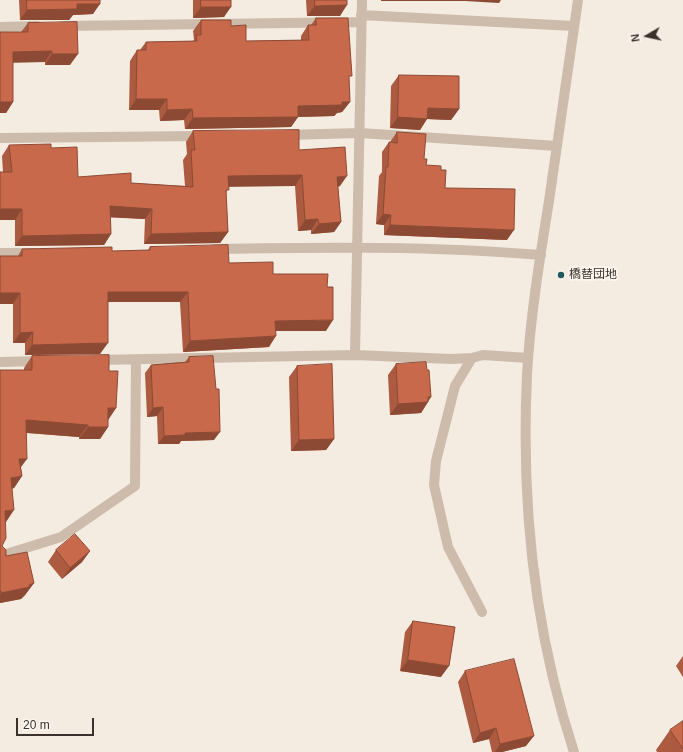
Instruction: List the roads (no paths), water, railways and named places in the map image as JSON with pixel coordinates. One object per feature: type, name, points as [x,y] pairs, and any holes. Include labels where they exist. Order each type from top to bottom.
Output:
[{"type":"street","points":[[355,355],[362,0]]},
{"type":"street","points":[[574,752],[561,712],[542,626],[531,548],[526,461],[528,358],[541,255],[578,0]]},
{"type":"street","points":[[0,26],[361,18],[574,26]]},
{"type":"street","points":[[273,135],[360,133],[557,146]]},
{"type":"street","points":[[0,138],[211,136]]},
{"type":"street","points":[[203,250],[482,250],[541,255]]},
{"type":"street","points":[[0,253],[47,252]]},
{"type":"street","points":[[83,360],[355,355],[451,359],[472,358],[483,355],[528,358]]},
{"type":"street","points":[[472,358],[455,386],[436,461],[434,486],[448,547],[482,612]]},
{"type":"street","points":[[0,556],[61,537],[135,486],[136,360]]},
{"type":"street","points":[[0,362],[53,361]]},
{"type":"place","name":"橋替団地","points":[[561,275]]}]
